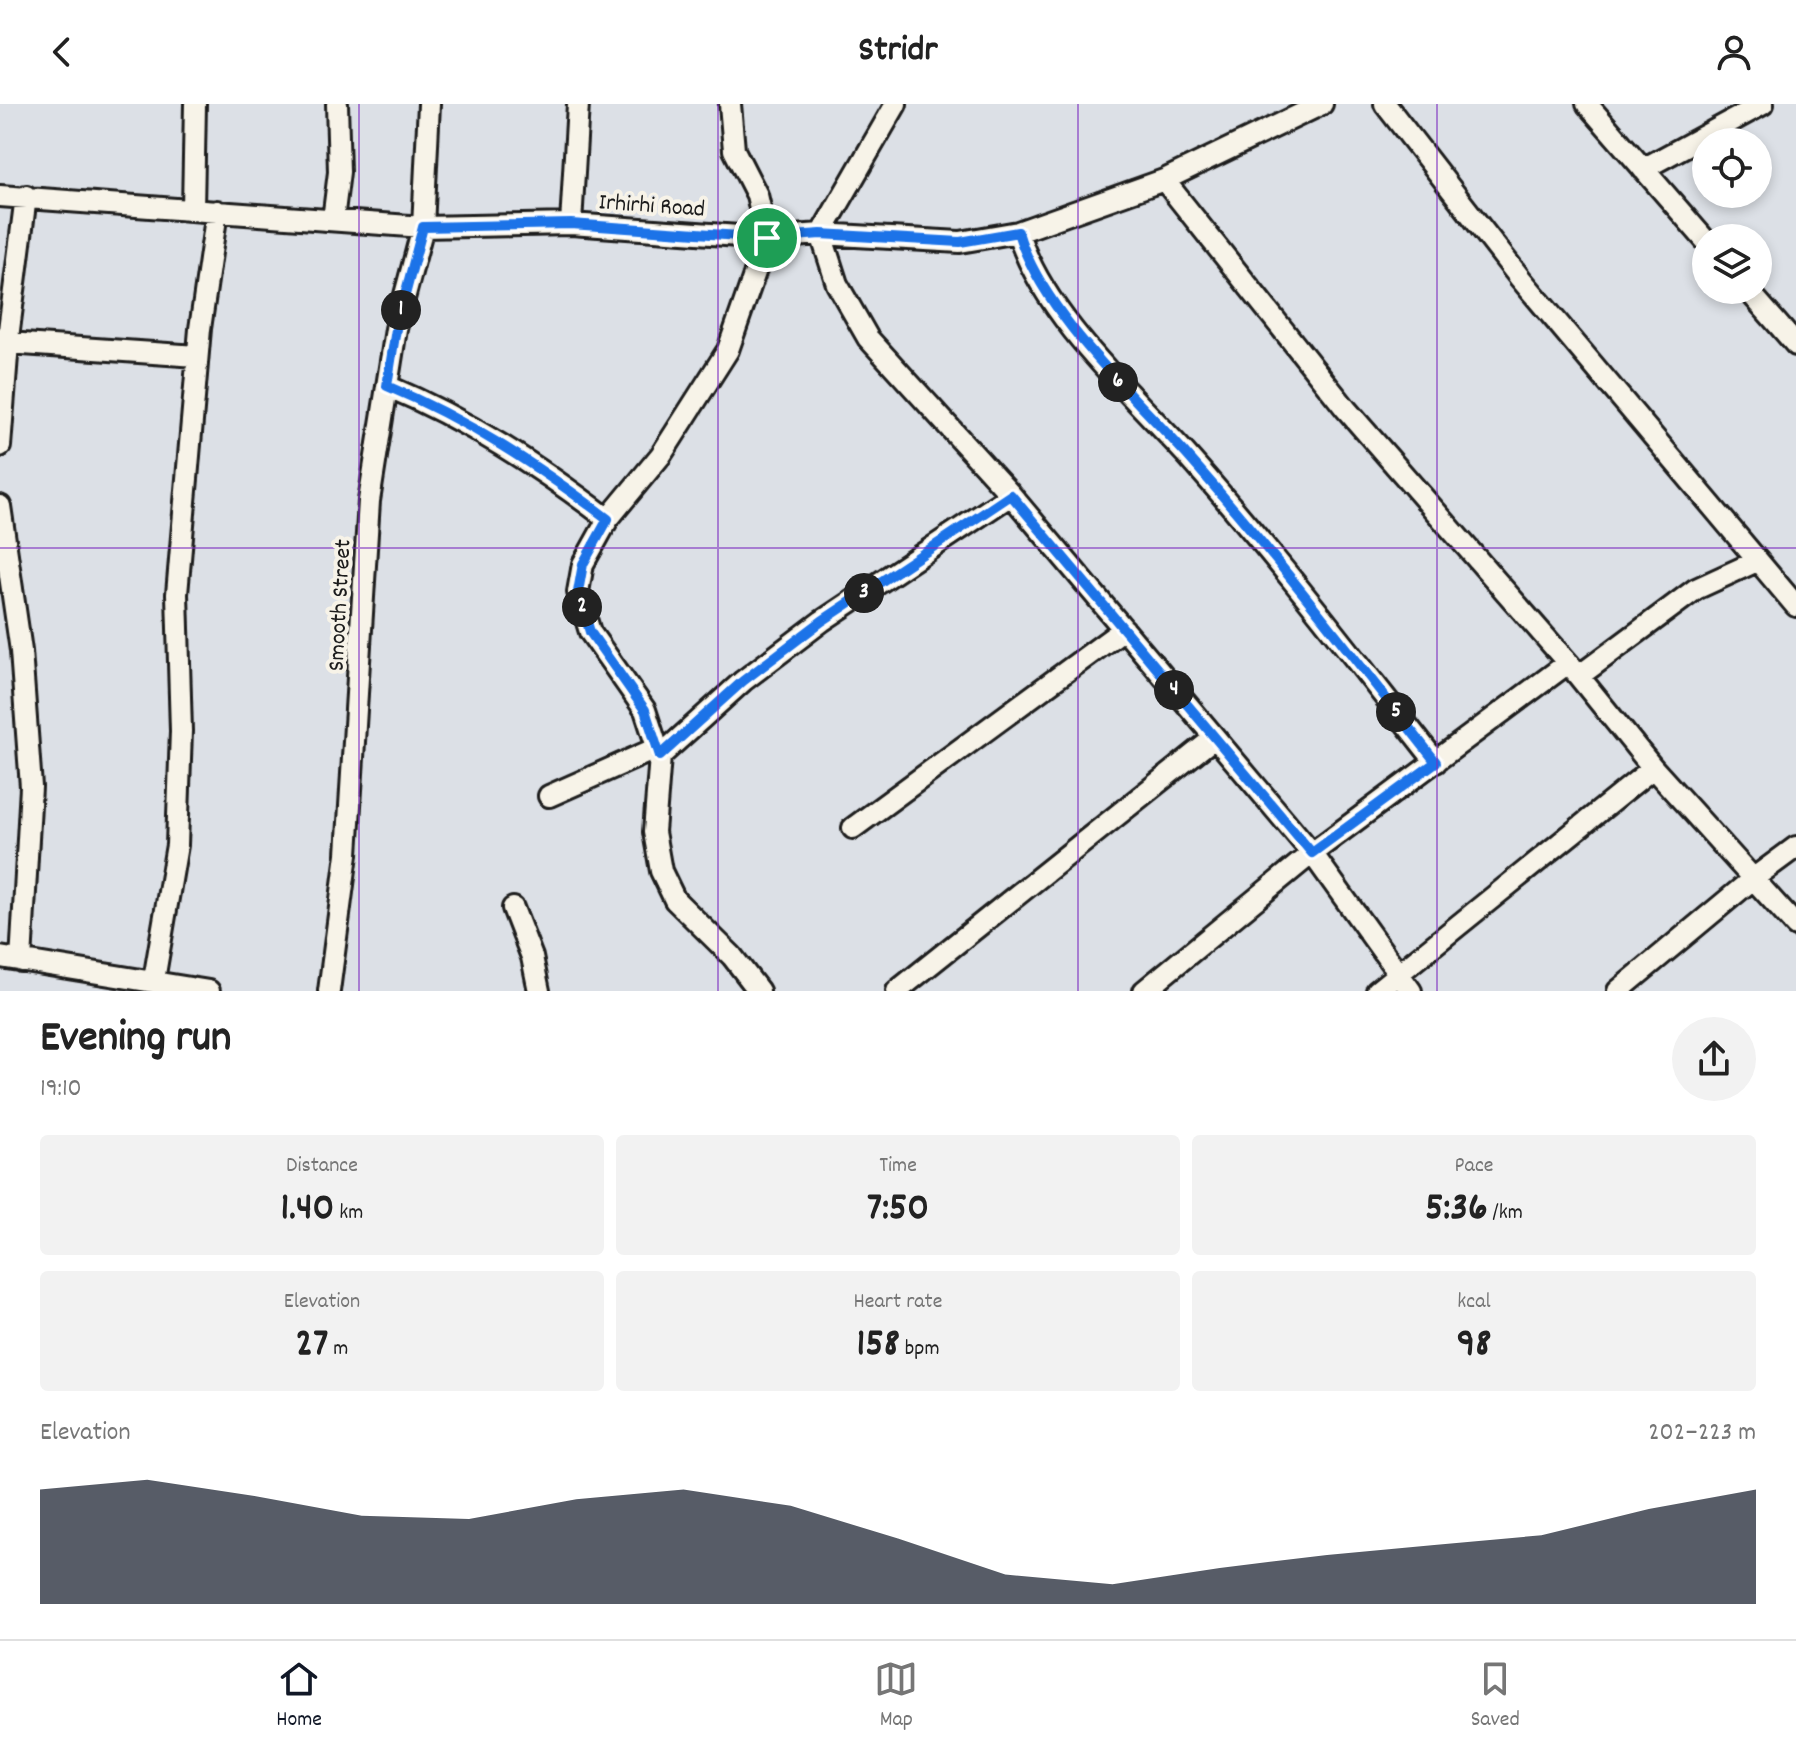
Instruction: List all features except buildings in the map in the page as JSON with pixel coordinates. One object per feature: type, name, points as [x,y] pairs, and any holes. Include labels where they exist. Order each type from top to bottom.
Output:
[{"type":"street","points":[[193,209],[195,104]]},
{"type":"street","points":[[333,220],[339,172],[337,104]]},
{"type":"street","name":"Smooth Street","points":[[329,991],[347,854],[369,501],[396,329],[423,227],[429,104]]},
{"type":"street","points":[[571,224],[578,104]]},
{"type":"street","points":[[730,104],[734,150],[757,195],[767,238],[728,350],[661,455],[608,519],[583,564],[578,592],[590,632],[645,710],[658,752],[654,832],[661,871],[675,900],[732,956],[759,991]]},
{"type":"street","points":[[896,104],[821,234],[837,284],[868,338],[1011,495],[1312,853],[1411,991]]},
{"type":"street","name":"Irhirhi Road","points":[[0,196],[423,227],[571,224],[767,238],[821,234],[960,242],[1018,232],[1164,180],[1322,104]]},
{"type":"street","points":[[1385,104],[1520,278],[1796,606]]},
{"type":"street","points":[[1587,104],[1692,225]]},
{"type":"street","points":[[1643,169],[1763,104]]},
{"type":"street","points":[[1164,180],[1346,409],[1574,670],[1653,768],[1796,926]]},
{"type":"street","points":[[0,446],[8,343],[26,196]]},
{"type":"street","points":[[154,980],[177,845],[181,731],[177,594],[197,356],[217,211]]},
{"type":"street","points":[[1018,232],[1026,258],[1046,289],[1117,382],[1186,455],[1315,608],[1436,762]]},
{"type":"street","points":[[1760,304],[1796,345]]},
{"type":"street","points":[[8,343],[197,356]]},
{"type":"street","points":[[387,386],[477,429],[552,474],[608,519]]},
{"type":"street","points":[[549,796],[658,752],[743,681],[822,621],[1011,495]]},
{"type":"street","points":[[0,506],[21,651],[31,787],[10,959],[209,991]]},
{"type":"street","points":[[1144,991],[1312,853],[1436,762],[1696,589],[1757,561]]},
{"type":"street","points":[[853,828],[1124,629]]},
{"type":"street","points":[[897,991],[1214,738]]},
{"type":"street","points":[[1377,991],[1653,768]]},
{"type":"street","points":[[1618,991],[1796,847]]},
{"type":"street","points":[[513,908],[532,957],[539,991]]},
{"type":"route","points":[[571,224],[767,238],[821,234],[960,242],[1018,232],[1026,258],[1053,300],[1117,382],[1186,455],[1315,608],[1436,762],[1312,853],[1011,495],[822,621],[743,681],[660,756],[645,710],[590,632],[578,592],[583,564],[608,519],[552,474],[477,429],[387,386],[396,329],[423,227],[571,224]]}]
